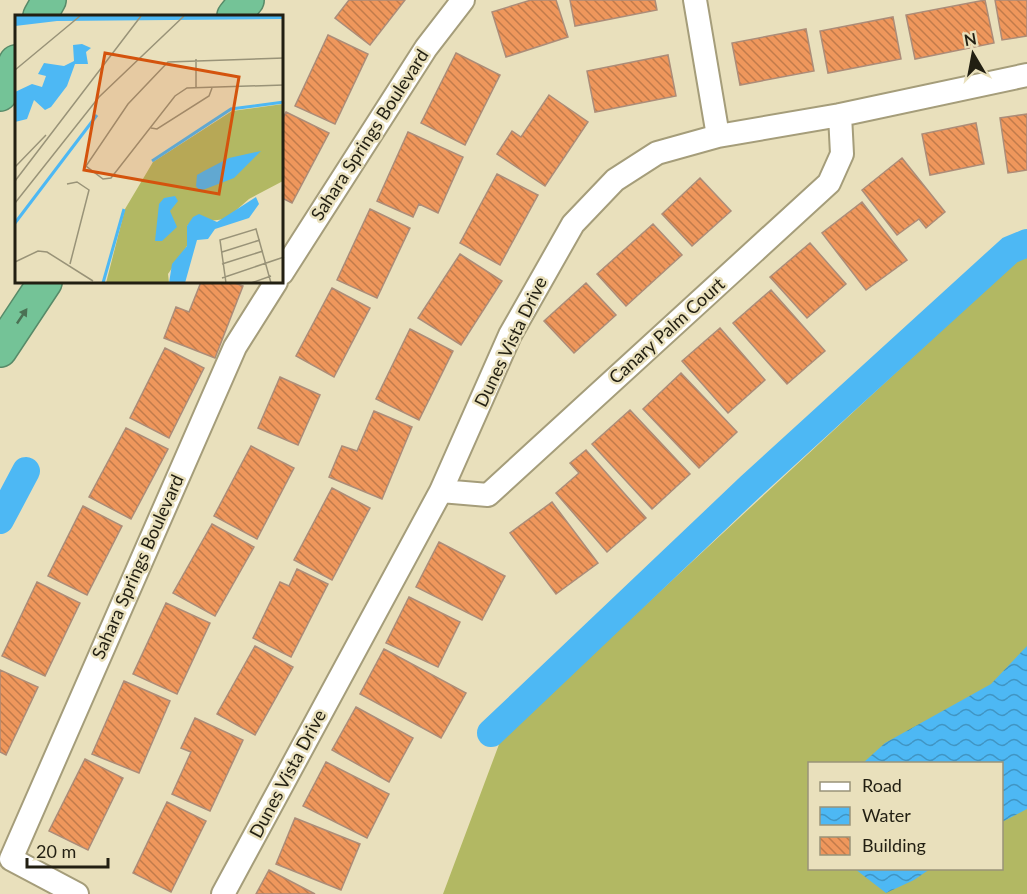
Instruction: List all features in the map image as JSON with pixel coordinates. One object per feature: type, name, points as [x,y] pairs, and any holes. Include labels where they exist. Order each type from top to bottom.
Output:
[{"type":"highway","points":[[41,15],[49,0]]},
{"type":"highway","points":[[235,15],[246,0]]},
{"type":"highway","points":[[0,94],[15,64]]},
{"type":"highway","points":[[0,350],[44,284]]},
{"type":"street","name":"Sahara Springs Boulevard","points":[[284,270],[426,48],[463,0]]},
{"type":"street","points":[[695,0],[718,136]]},
{"type":"street","name":"Dunes Vista Drive","points":[[223,894],[441,491],[510,335],[573,224],[615,180],[657,153],[718,136],[840,115],[1027,75]]},
{"type":"street","name":"Canary Palm Court","points":[[441,491],[488,495],[829,183],[842,154],[840,115]]},
{"type":"street","name":"Sahara Springs Boulevard","points":[[76,894],[11,859],[235,347],[275,284]]},
{"type":"green space","points":[[1027,257],[1027,894],[443,894],[501,739],[1015,262]]},
{"type":"water","points":[[1027,646],[1027,809],[1003,821],[1003,762],[864,762],[885,743],[991,684]]},
{"type":"water","points":[[856,870],[929,870],[914,880],[886,893]]},
{"type":"building","points":[[349,0],[405,0],[370,45],[335,18]]},
{"type":"building","points":[[531,0],[556,0],[568,37],[506,57],[492,12]]},
{"type":"building","points":[[570,0],[655,0],[657,10],[575,26]]},
{"type":"building","points":[[985,0],[994,43],[915,59],[906,15]]},
{"type":"building","points":[[995,0],[1027,0],[1027,36],[1002,40]]},
{"type":"building","points":[[893,17],[901,59],[828,73],[820,31]]},
{"type":"building","points":[[806,29],[814,71],[740,85],[732,43]]},
{"type":"building","points":[[328,35],[368,54],[335,124],[295,106]]},
{"type":"building","points":[[456,53],[500,75],[465,145],[421,123]]},
{"type":"building","points":[[668,55],[676,96],[595,112],[587,71]]},
{"type":"building","points":[[549,95],[588,122],[545,186],[497,154],[512,131],[521,137]]},
{"type":"building","points":[[286,112],[329,133],[292,203],[284,199],[284,116]]},
{"type":"building","points":[[1027,114],[1027,170],[1008,173],[1000,118]]},
{"type":"building","points":[[976,123],[984,164],[930,175],[922,134]]},
{"type":"building","points":[[408,132],[463,157],[438,213],[419,204],[413,217],[377,201]]},
{"type":"building","points":[[902,158],[945,212],[926,228],[919,219],[897,235],[862,190]]},
{"type":"building","points":[[497,174],[538,195],[500,265],[460,243]]},
{"type":"building","points":[[700,178],[731,211],[692,246],[662,214]]},
{"type":"building","points":[[862,202],[907,260],[866,290],[822,233]]},
{"type":"building","points":[[370,209],[410,228],[377,298],[337,280]]},
{"type":"building","points":[[653,224],[682,255],[626,306],[597,274]]},
{"type":"building","points":[[810,243],[846,284],[807,318],[770,277]]},
{"type":"building","points":[[460,254],[502,281],[461,345],[418,318]]},
{"type":"building","points":[[586,283],[616,315],[574,353],[544,321]]},
{"type":"building","points":[[200,284],[243,286],[215,358],[164,338],[176,307],[189,312]]},
{"type":"building","points":[[332,288],[370,308],[334,377],[296,356]]},
{"type":"building","points":[[771,290],[825,351],[787,384],[733,323]]},
{"type":"building","points":[[720,328],[765,380],[728,413],[682,361]]},
{"type":"building","points":[[410,329],[453,351],[419,420],[376,399]]},
{"type":"building","points":[[165,348],[204,368],[169,438],[130,418]]},
{"type":"building","points":[[681,373],[737,432],[699,468],[643,409]]},
{"type":"building","points":[[280,377],[320,395],[298,445],[258,428]]},
{"type":"building","points":[[630,410],[690,474],[652,509],[592,444]]},
{"type":"building","points":[[374,411],[412,427],[382,499],[329,477],[342,446],[357,451]]},
{"type":"building","points":[[126,428],[168,449],[131,519],[89,497]]},
{"type":"building","points":[[251,446],[294,468],[257,539],[214,516]]},
{"type":"building","points":[[586,450],[646,518],[607,552],[556,493],[579,473],[570,463]]},
{"type":"building","points":[[332,488],[370,508],[332,580],[294,560]]},
{"type":"building","points":[[552,502],[598,563],[556,594],[510,533]]},
{"type":"building","points":[[83,506],[122,526],[87,595],[48,576]]},
{"type":"building","points":[[212,524],[254,547],[215,616],[173,593]]},
{"type":"building","points":[[439,542],[505,576],[482,620],[416,587]]},
{"type":"building","points":[[297,569],[328,584],[291,657],[253,638],[280,582],[289,586]]},
{"type":"building","points":[[37,582],[80,603],[45,676],[2,656]]},
{"type":"building","points":[[409,597],[460,622],[438,667],[386,643]]},
{"type":"building","points":[[166,603],[210,623],[177,694],[133,674]]},
{"type":"building","points":[[255,646],[293,667],[255,735],[217,714]]},
{"type":"building","points":[[384,649],[466,693],[441,738],[360,694]]},
{"type":"building","points":[[0,670],[38,687],[6,755],[0,752]]},
{"type":"building","points":[[124,681],[170,701],[139,773],[92,754]]},
{"type":"building","points":[[356,707],[413,738],[389,782],[332,750]]},
{"type":"building","points":[[195,718],[243,740],[210,811],[172,794],[191,752],[181,748]]},
{"type":"building","points":[[85,759],[123,778],[88,850],[49,831]]},
{"type":"building","points":[[326,762],[389,794],[367,838],[303,806]]},
{"type":"building","points":[[167,802],[206,821],[171,892],[133,873]]},
{"type":"building","points":[[295,818],[360,844],[341,890],[276,864]]},
{"type":"building","points":[[269,870],[315,894],[256,894]]},
{"type":"waterway","points":[[491,733],[750,487],[1010,250],[1027,243]]},
{"type":"waterway","points":[[0,520],[26,471]]}]
